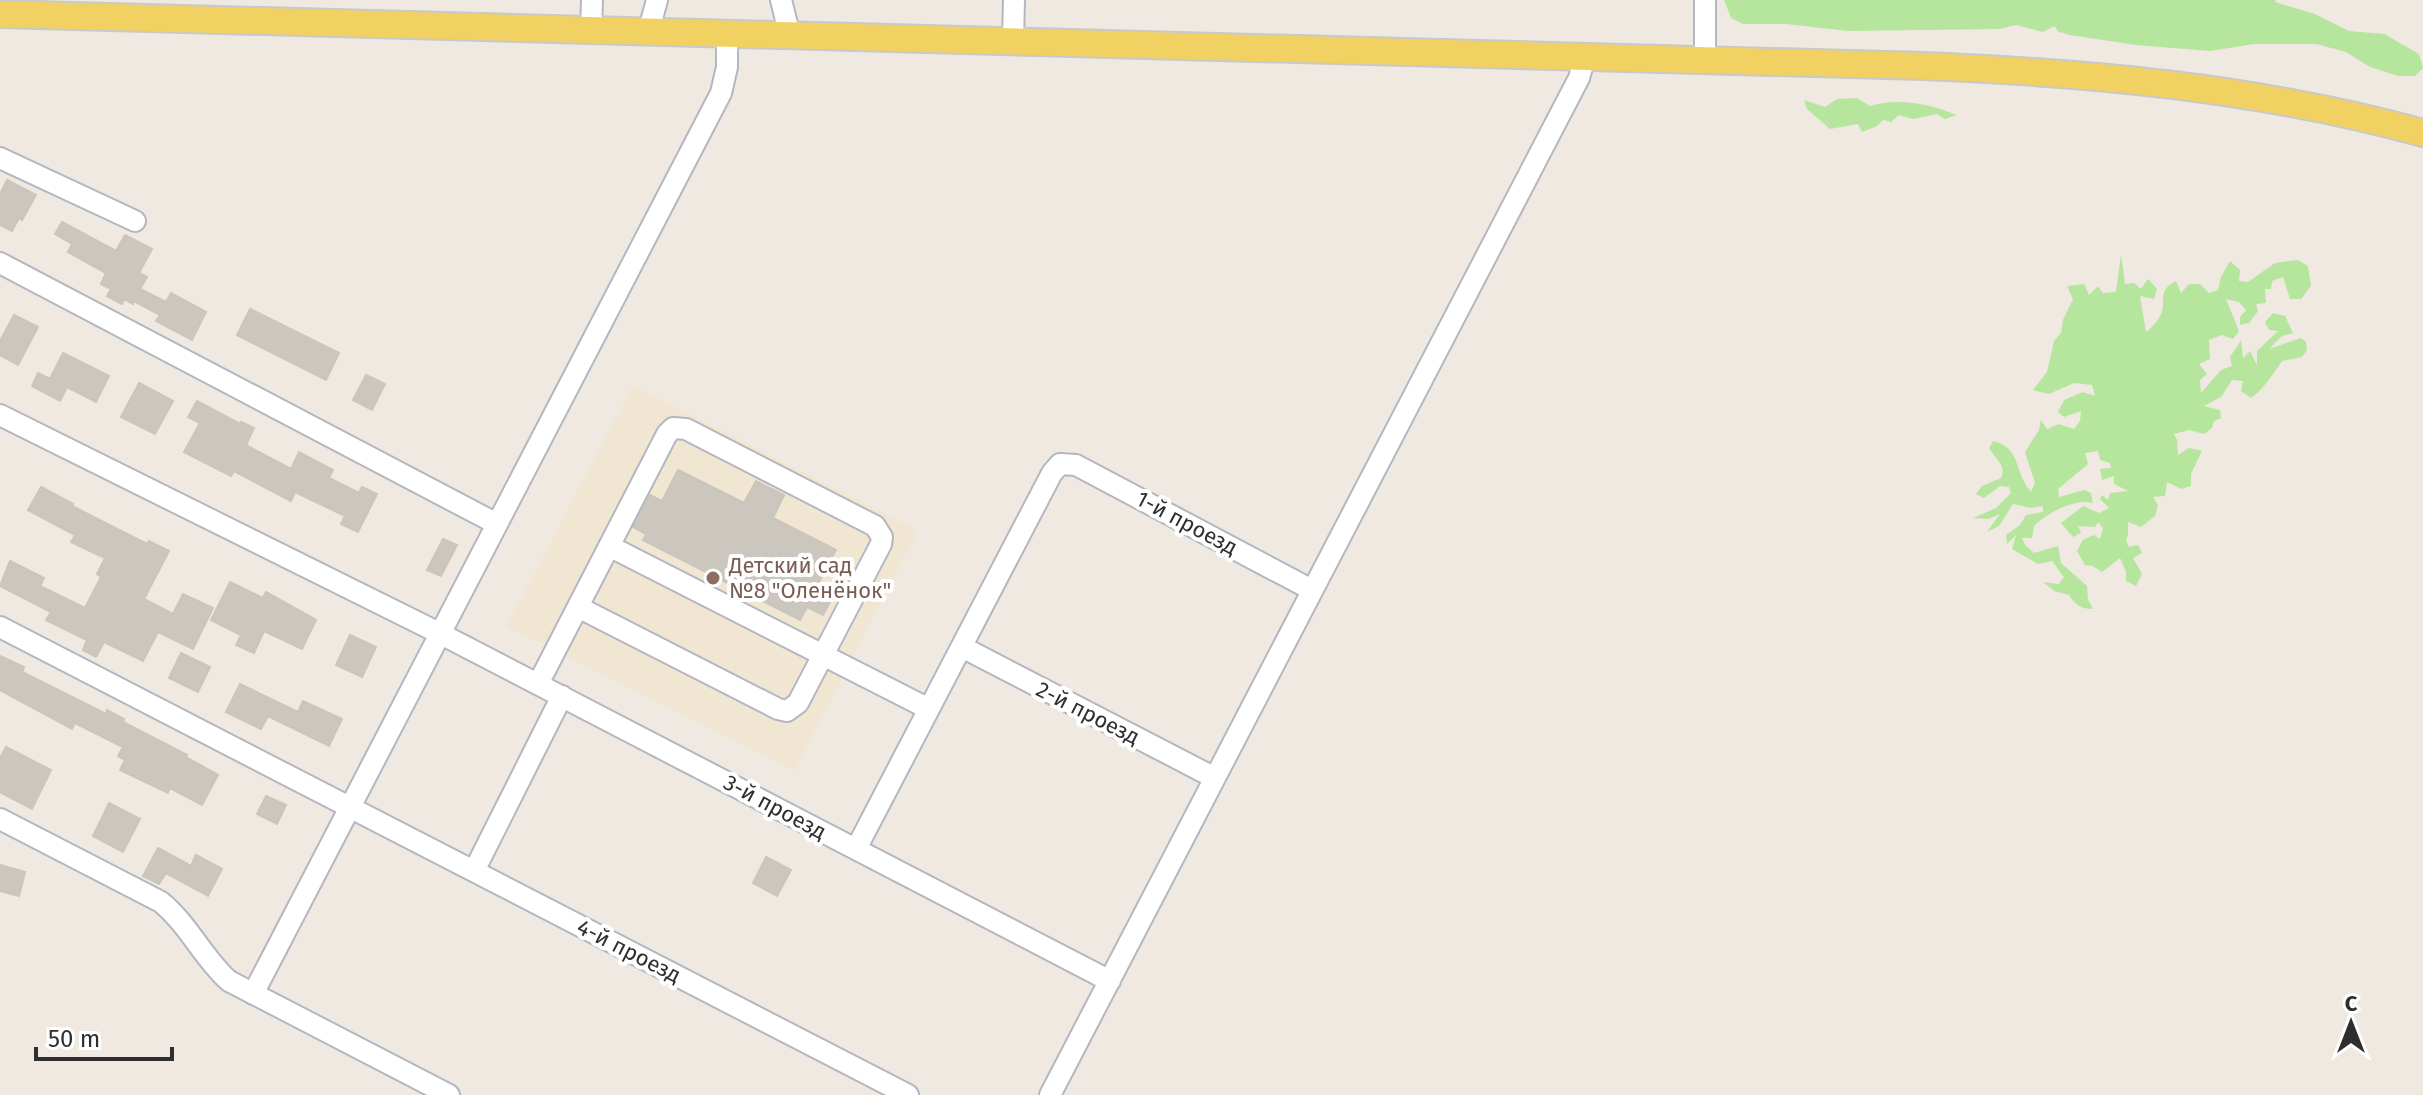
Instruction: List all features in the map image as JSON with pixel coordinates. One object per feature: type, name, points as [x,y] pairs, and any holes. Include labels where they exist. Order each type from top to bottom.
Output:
[{"type":"main road","points":[[0,14],[49,8],[648,33],[1955,67],[2129,79],[2299,103],[2423,133]]},
{"type":"street","points":[[591,31],[592,0]]},
{"type":"street","points":[[648,33],[657,0]]},
{"type":"street","points":[[781,0],[790,36]]},
{"type":"street","points":[[1013,42],[1014,0]]},
{"type":"street","points":[[1705,0],[1705,60]]},
{"type":"street","points":[[253,994],[721,93],[727,67],[727,34]]},
{"type":"street","points":[[1050,1095],[1579,78],[1585,57]]},
{"type":"street","points":[[0,158],[135,221]]},
{"type":"street","points":[[0,263],[497,524]]},
{"type":"street","name":"3-й проезд","points":[[0,415],[441,634],[1110,981]]},
{"type":"street","points":[[538,684],[667,434],[673,428],[686,429],[875,526],[879,531],[881,544],[798,703],[787,711],[578,607]]},
{"type":"street","name":"1-й проезд","points":[[962,647],[1052,473],[1060,464],[1076,465],[1312,590]]},
{"type":"street","points":[[609,546],[929,709]]},
{"type":"street","name":"4-й проезд","points":[[0,627],[908,1095]]},
{"type":"street","points":[[856,849],[962,647]]},
{"type":"street","name":"2-й проезд","points":[[962,647],[1215,778]]},
{"type":"street","points":[[474,871],[562,696]]},
{"type":"street","points":[[0,819],[161,902],[178,916],[229,981],[449,1095]]},
{"type":"shaded area","name":"Детский сад №8 \"Оленёнок\"","points":[[633,385],[918,531],[794,771],[507,626]]},
{"type":"green space","points":[[1724,0],[2276,0],[2349,31],[2384,34],[2419,54],[2423,68],[2415,76],[2398,76],[2370,67],[2346,52],[2316,44],[2254,44],[2210,51],[2136,45],[2070,35],[2059,32],[2054,26],[2043,32],[2016,25],[1999,29],[1848,31],[1786,24],[1743,24],[1731,18]]},
{"type":"green space","points":[[1857,98],[1870,106],[1892,102],[1914,103],[1957,115],[1945,119],[1937,114],[1913,119],[1899,115],[1891,122],[1883,120],[1862,132],[1858,124],[1830,129],[1807,109],[1804,100],[1825,107],[1837,99]]},
{"type":"green space","points":[[2121,254],[2125,284],[2134,283],[2141,289],[2148,279],[2157,289],[2154,299],[2140,296],[2146,332],[2160,316],[2166,289],[2176,281],[2181,293],[2189,284],[2200,284],[2209,293],[2218,290],[2230,261],[2240,270],[2239,281],[2248,282],[2275,263],[2298,260],[2308,266],[2311,286],[2301,299],[2290,299],[2283,277],[2272,281],[2271,289],[2265,289],[2266,303],[2256,304],[2258,311],[2249,323],[2240,325],[2240,317],[2246,310],[2239,302],[2226,299],[2239,331],[2233,339],[2222,335],[2209,340],[2210,359],[2199,364],[2207,374],[2200,380],[2201,393],[2221,370],[2232,366],[2230,357],[2241,340],[2243,358],[2250,351],[2257,365],[2257,351],[2278,331],[2269,330],[2265,322],[2273,313],[2285,316],[2293,333],[2282,336],[2269,349],[2301,338],[2306,342],[2307,350],[2302,357],[2282,361],[2251,398],[2241,391],[2243,381],[2232,380],[2221,397],[2204,406],[2220,410],[2221,418],[2214,421],[2212,428],[2204,434],[2189,430],[2174,434],[2178,455],[2189,448],[2202,451],[2191,474],[2191,486],[2181,489],[2167,482],[2165,496],[2153,497],[2158,505],[2155,516],[2141,527],[2128,522],[2126,540],[2129,547],[2138,545],[2142,553],[2133,558],[2142,574],[2136,586],[2126,581],[2120,558],[2102,572],[2085,565],[2077,551],[2083,540],[2094,535],[2100,539],[2103,528],[2098,522],[2095,527],[2078,526],[2081,533],[2073,537],[2061,523],[2083,506],[2099,513],[2109,508],[2100,499],[2102,495],[2108,500],[2110,493],[2128,491],[2114,484],[2114,476],[2102,480],[2100,469],[2111,468],[2110,463],[2100,460],[2098,451],[2085,453],[2088,464],[2058,489],[2059,497],[2084,490],[2091,493],[2093,503],[2062,508],[2034,526],[2032,538],[2022,538],[2034,553],[2058,546],[2061,563],[2087,586],[2088,600],[2093,609],[2089,609],[2079,606],[2069,595],[2054,591],[2043,582],[2059,584],[2064,577],[2052,561],[2038,564],[2012,549],[2016,535],[2007,544],[2006,535],[2020,525],[2026,515],[2043,512],[2043,506],[2031,508],[2013,504],[1999,526],[1987,532],[2000,514],[1988,519],[1973,518],[1996,508],[2011,493],[2009,487],[2000,486],[1984,498],[1976,494],[1982,486],[2001,478],[2001,466],[1989,448],[1993,441],[2009,449],[2031,492],[2035,483],[2025,452],[2039,430],[2041,420],[2047,429],[2059,424],[2074,429],[2080,421],[2081,411],[2064,417],[2058,412],[2064,400],[2083,392],[2095,396],[2092,385],[2074,383],[2049,394],[2033,390],[2047,372],[2054,341],[2061,333],[2063,320],[2073,299],[2067,286],[2084,284],[2089,295],[2098,286],[2103,293],[2116,292]]},
{"type":"building","points":[[7,180],[36,195],[12,231],[0,225],[0,194]]},
{"type":"building","points":[[62,222],[116,251],[125,235],[152,249],[139,273],[147,277],[140,289],[166,302],[171,293],[206,312],[192,340],[156,321],[160,315],[134,301],[133,304],[124,299],[122,304],[107,296],[111,289],[101,284],[106,273],[68,252],[72,244],[55,234]]},
{"type":"building","points":[[250,309],[339,353],[326,380],[237,335]]},
{"type":"building","points":[[14,315],[38,327],[18,365],[0,355],[0,341]]},
{"type":"building","points":[[63,353],[109,376],[96,402],[67,387],[60,401],[32,386],[38,373],[50,379]]},
{"type":"building","points":[[366,375],[385,384],[372,410],[353,400]]},
{"type":"building","points":[[139,383],[173,401],[155,434],[121,417]]},
{"type":"building","points":[[197,401],[254,428],[246,445],[291,469],[299,452],[333,470],[329,478],[359,493],[362,487],[377,494],[358,532],[341,524],[345,516],[295,492],[291,501],[234,471],[231,476],[184,452],[200,423],[188,417]]},
{"type":"building","points":[[678,470],[744,503],[756,481],[784,495],[773,518],[836,550],[818,584],[835,593],[823,615],[807,607],[800,620],[643,540],[646,534],[633,527],[650,495],[662,501]]},
{"type":"building","points":[[41,487],[147,544],[149,541],[169,551],[144,599],[173,614],[183,594],[213,608],[193,649],[158,632],[143,661],[104,642],[96,657],[83,650],[87,640],[46,620],[51,612],[0,586],[10,561],[44,578],[40,586],[85,608],[101,577],[97,574],[105,558],[71,542],[75,535],[28,510]]},
{"type":"building","points":[[443,539],[457,545],[441,576],[427,570]]},
{"type":"building","points":[[230,582],[263,598],[266,592],[316,620],[302,649],[264,631],[254,653],[236,645],[241,635],[211,620]]},
{"type":"building","points":[[350,635],[376,647],[362,677],[336,665]]},
{"type":"building","points":[[181,653],[210,667],[198,692],[169,678]]},
{"type":"building","points":[[0,656],[24,667],[22,672],[106,714],[107,710],[124,719],[123,722],[218,775],[202,805],[170,788],[168,793],[120,770],[125,760],[118,756],[123,747],[75,723],[72,729],[0,690]]},
{"type":"building","points":[[240,684],[298,712],[303,701],[342,719],[329,746],[268,716],[261,729],[226,712]]},
{"type":"building","points":[[6,747],[51,770],[32,809],[0,792],[0,758]]},
{"type":"building","points":[[266,796],[286,805],[277,824],[257,814]]},
{"type":"building","points":[[109,803],[140,819],[123,852],[93,836]]},
{"type":"building","points":[[158,848],[191,866],[196,855],[222,869],[208,896],[166,873],[159,884],[143,876]]},
{"type":"building","points":[[766,857],[791,870],[777,896],[753,883]]},
{"type":"building","points":[[0,865],[25,872],[19,896],[0,891]]},
{"type":"place","name":"Детский сад №8 \"Оленёнок\"","points":[[713,578]]}]
